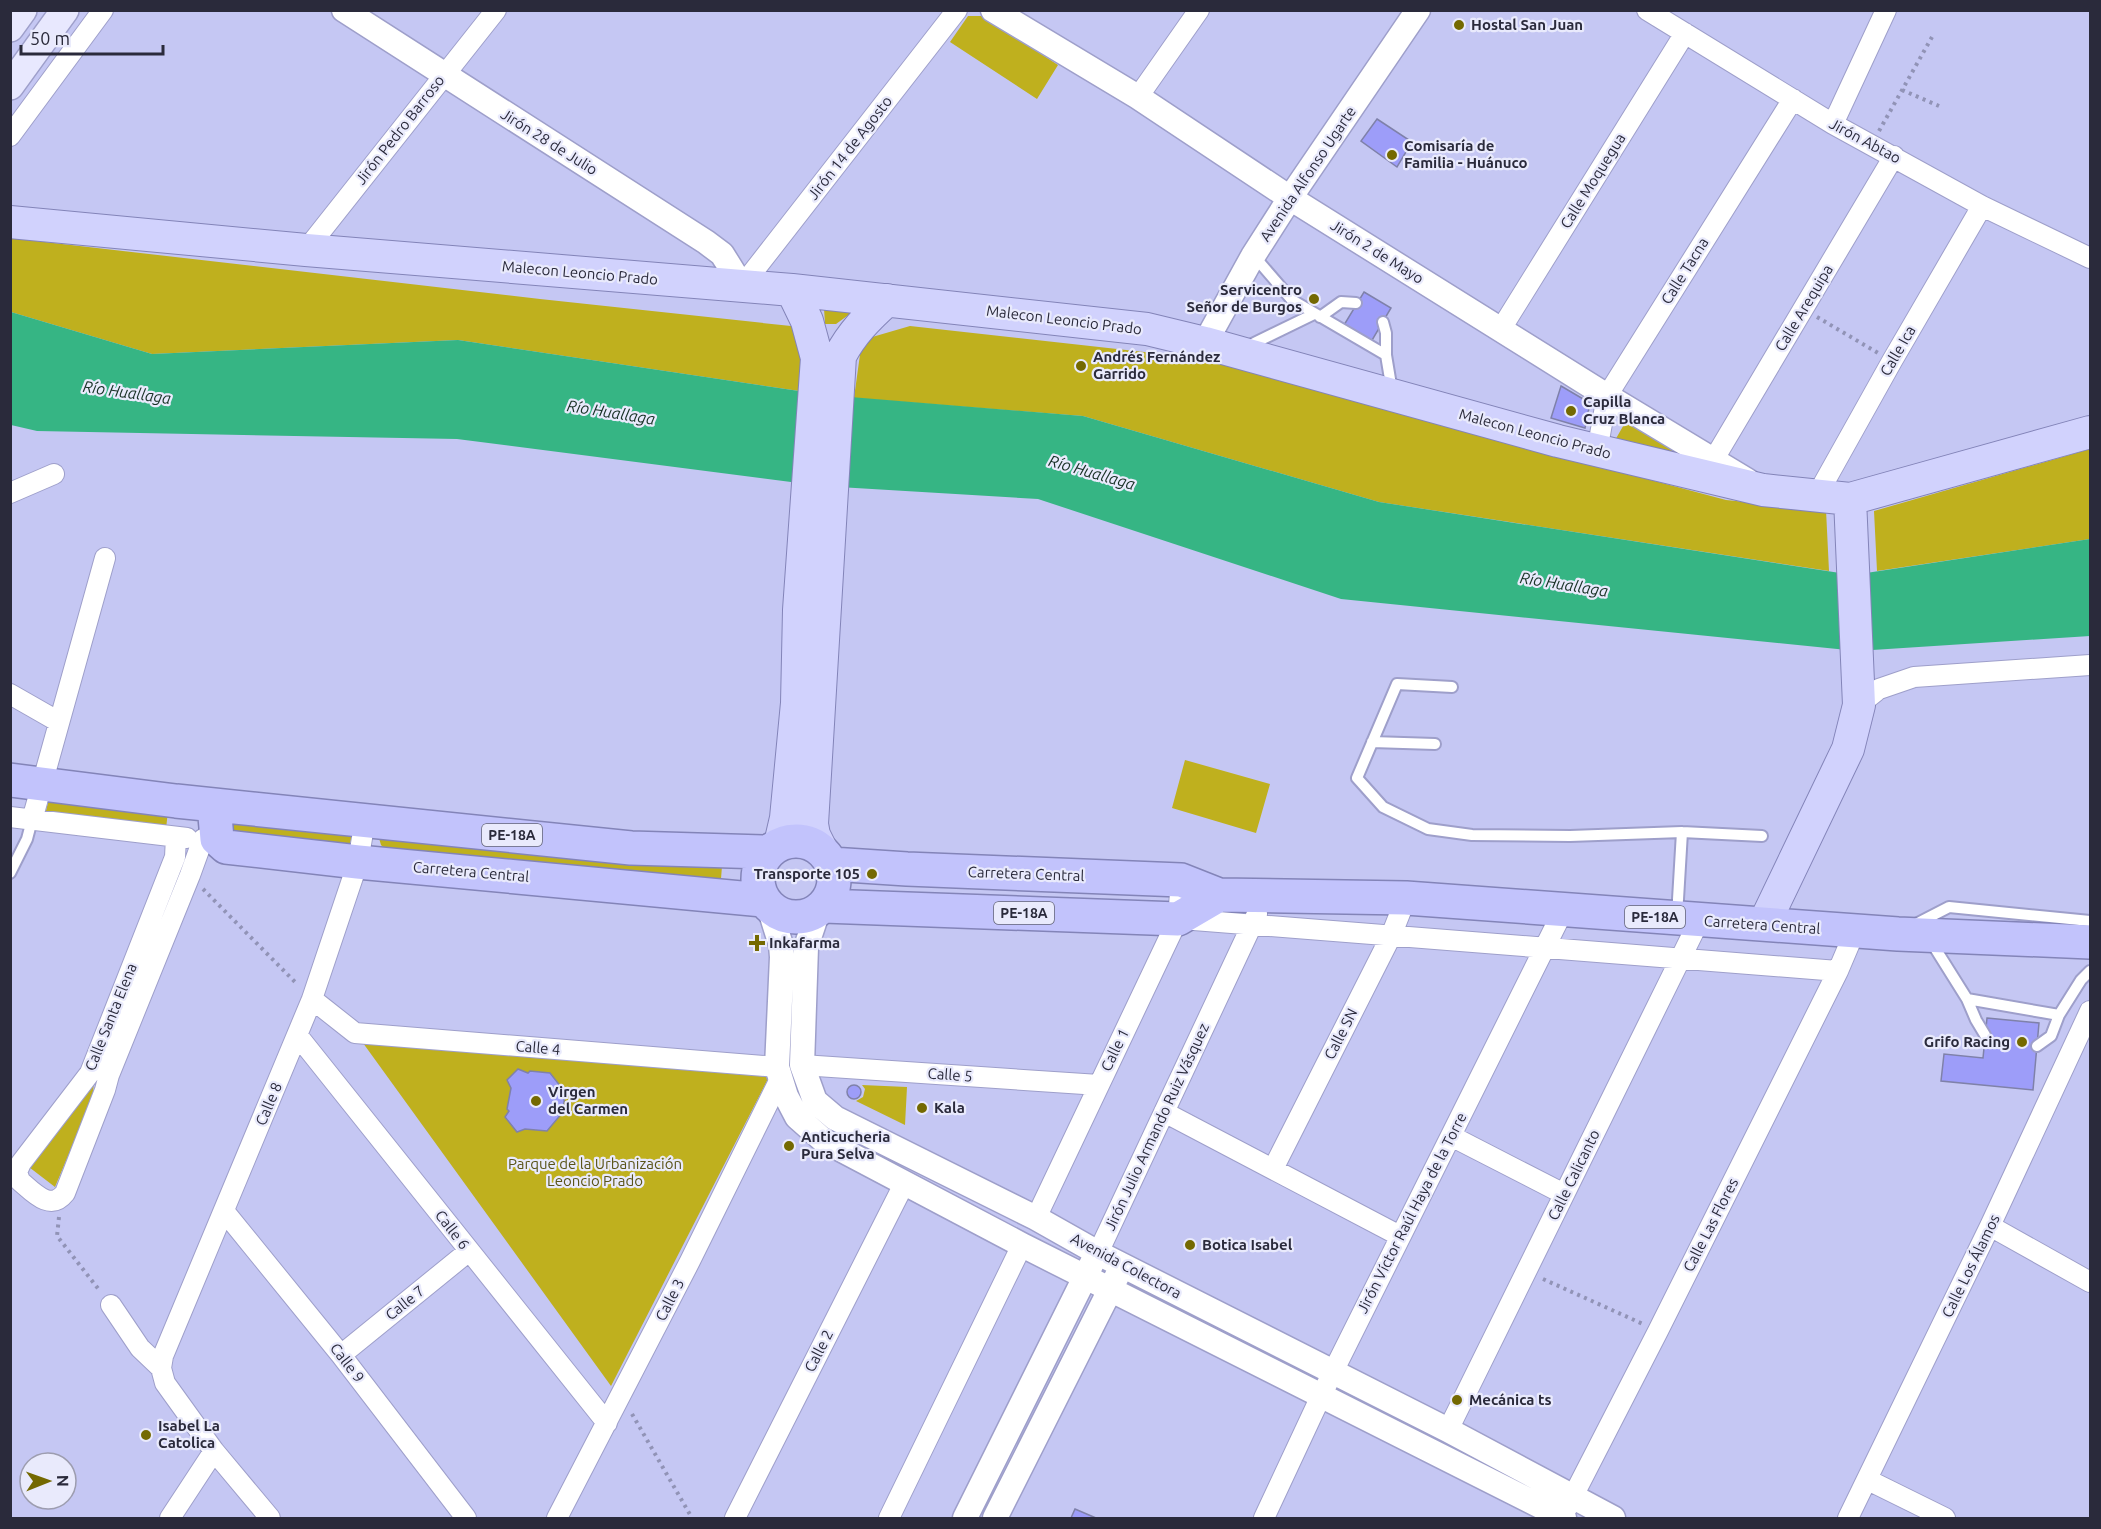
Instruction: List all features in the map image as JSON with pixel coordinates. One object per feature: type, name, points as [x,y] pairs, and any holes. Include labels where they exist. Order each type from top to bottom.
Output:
[{"type":"highway","name":"PE-18A","points":[[26,782],[214,805],[631,848],[774,848]]},
{"type":"highway","points":[[210,839],[214,805]]},
{"type":"highway","name":"Carretera Central","points":[[210,839],[226,847],[766,904]]},
{"type":"highway","points":[[795,841],[810,843],[827,858],[834,878],[832,893],[821,908],[806,917],[793,918],[780,915],[766,904],[758,888],[758,876],[761,863],[774,848],[795,841]]},
{"type":"highway","name":"Carretera Central","points":[[827,858],[907,869],[1181,880],[1219,895],[1406,898],[1855,931],[2091,942]]},
{"type":"highway","points":[[1178,919],[1219,895]]},
{"type":"highway","name":"PE-18A","points":[[821,908],[1178,919]]},
{"type":"main road","points":[[10,28],[23,10]]},
{"type":"main road","points":[[10,86],[65,10]]},
{"type":"main road","name":"Malecon Leoncio Prado","points":[[14,220],[306,250],[792,290],[1147,329],[1205,342],[1597,451],[1763,490],[1816,497],[1850,500],[2091,432]]},
{"type":"main road","points":[[792,290],[807,321],[829,357],[811,613],[812,824],[814,835],[827,858]]},
{"type":"main road","points":[[829,357],[887,300]]},
{"type":"main road","points":[[1764,924],[1848,749],[1859,703],[1850,500]]},
{"type":"main road","points":[[774,848],[786,818],[797,703],[811,613]]},
{"type":"street","points":[[10,136],[103,10]]},
{"type":"street","name":"Jirón 28 de Julio","points":[[344,10],[706,242],[723,254],[742,286]]},
{"type":"street","name":"Jirón Pedro Barroso","points":[[306,250],[496,10]]},
{"type":"street","name":"Jirón 14 de Agosto","points":[[742,286],[957,10]]},
{"type":"street","name":"Jirón 2 de Mayo","points":[[993,10],[1137,97],[1290,198],[1607,396],[1763,490]]},
{"type":"street","points":[[1137,97],[1199,10]]},
{"type":"street","name":"Avenida Alfonso Ugarte","points":[[1205,342],[1290,198],[1418,10]]},
{"type":"street","name":"Jirón Abtao","points":[[1647,10],[1833,124],[1982,206],[2091,258]]},
{"type":"street","points":[[1833,124],[1886,10]]},
{"type":"street","name":"Calle Moquegua","points":[[1501,329],[1685,33]]},
{"type":"street","name":"Calle Tacna","points":[[1597,451],[1607,396],[1793,99]]},
{"type":"street","name":"Calle Arequipa","points":[[1714,459],[1894,156]]},
{"type":"street","name":"Calle Ica","points":[[1816,497],[1982,206]]},
{"type":"street","points":[[10,493],[54,474]]},
{"type":"street","points":[[32,820],[26,782],[59,722],[105,558]]},
{"type":"street","points":[[1859,703],[1879,689],[1914,677],[2091,664]]},
{"type":"street","points":[[10,694],[59,722]]},
{"type":"street","points":[[10,817],[210,839],[190,875],[111,1068],[105,1090],[65,1193],[60,1200],[51,1202],[15,1184]]},
{"type":"street","name":"Calle 8","points":[[163,1376],[163,1356],[312,999],[358,862],[365,820]]},
{"type":"street","name":"Calle Santa Elena","points":[[15,1184],[21,1163],[90,1073],[175,857],[176,837]]},
{"type":"street","name":"Calle 1","points":[[1036,1218],[1178,919],[1181,880]]},
{"type":"street","name":"Jirón Julio Armando Ruiz Vásquez","points":[[965,1518],[1098,1253],[1266,895]]},
{"type":"street","name":"Calle SN","points":[[1273,1169],[1391,936],[1406,898]]},
{"type":"street","name":"Avenida Colectora","points":[[766,904],[782,957],[778,1073],[797,1117],[823,1140],[1022,1245],[1321,1396],[1564,1513],[1613,1518]]},
{"type":"street","name":"Avenida Colectora","points":[[821,908],[806,947],[802,1065],[815,1101],[835,1118],[1036,1218],[1123,1266],[1448,1430],[1564,1513]]},
{"type":"street","name":"Jirón Víctor Raúl Haya de la Torre","points":[[1264,1518],[1333,1371],[1564,909]]},
{"type":"street","points":[[1178,919],[1838,971]]},
{"type":"street","name":"Calle Calicanto","points":[[1448,1430],[1680,960],[1688,920]]},
{"type":"street","name":"Calle Las Flores","points":[[1564,1513],[1838,971],[1855,931]]},
{"type":"street","name":"Calle 4","points":[[312,999],[355,1033],[778,1073]]},
{"type":"street","name":"Calle Los Álamos","points":[[1848,1518],[1990,1226],[2091,1011]]},
{"type":"street","name":"Calle 6","points":[[298,1036],[607,1423]]},
{"type":"street","name":"Calle 5","points":[[802,1065],[1099,1085]]},
{"type":"street","name":"Calle 3","points":[[556,1518],[621,1395],[778,1073]]},
{"type":"street","points":[[1164,1112],[1400,1236]]},
{"type":"street","points":[[1451,1136],[1564,1194]]},
{"type":"street","name":"Calle 2","points":[[735,1518],[904,1184]]},
{"type":"street","name":"Calle 9","points":[[224,1211],[341,1355],[466,1518]]},
{"type":"street","points":[[1990,1226],[2091,1282]]},
{"type":"street","points":[[889,1518],[1022,1245]]},
{"type":"street","name":"Calle 7","points":[[341,1355],[469,1251]]},
{"type":"street","points":[[981,1489],[999,1510],[1123,1266]]},
{"type":"street","points":[[111,1305],[214,1451],[270,1518]]},
{"type":"street","points":[[170,1518],[214,1451]]},
{"type":"street","points":[[1868,1480],[1945,1518]]},
{"type":"lane","points":[[1254,256],[1292,300],[1386,355]]},
{"type":"lane","points":[[1236,352],[1317,316],[1341,302],[1356,303]]},
{"type":"lane","points":[[1383,322],[1393,396]]},
{"type":"lane","points":[[1452,687],[1397,684],[1357,778],[1383,807],[1428,829],[1472,835],[1570,836],[1682,832],[1762,836]]},
{"type":"lane","points":[[1372,742],[1436,744]]},
{"type":"lane","points":[[10,873],[27,839],[32,820]]},
{"type":"lane","points":[[1682,832],[1688,920]]},
{"type":"lane","points":[[1985,1035],[1967,999],[1912,934],[1949,907],[2091,921]]},
{"type":"lane","points":[[2037,1046],[2051,1036],[2059,1015],[2081,980],[2091,971]]},
{"type":"lane","points":[[1967,999],[2059,1015]]},
{"type":"path","points":[[1871,144],[1932,37]]},
{"type":"path","points":[[1902,90],[1939,105]]},
{"type":"path","points":[[1803,309],[1892,361]]},
{"type":"path","points":[[190,875],[312,999]]},
{"type":"path","points":[[60,1200],[57,1236],[111,1305]]},
{"type":"path","points":[[1526,1271],[1658,1331]]},
{"type":"path","points":[[621,1395],[692,1518]]},
{"type":"green space","points":[[968,16],[984,16],[1058,65],[1037,99],[950,42]]},
{"type":"green space","points":[[10,238],[791,326],[807,352],[806,392],[458,340],[152,354],[11,312]]},
{"type":"green space","points":[[824,308],[854,311],[836,324],[825,324]]},
{"type":"green space","points":[[910,326],[1207,359],[1726,500],[1826,510],[1829,571],[1379,502],[1083,416],[854,398],[862,340]]},
{"type":"green space","points":[[1626,421],[1696,460],[1614,442]]},
{"type":"green space","points":[[2090,449],[2090,539],[1877,571],[1874,511]]},
{"type":"green space","points":[[1185,760],[1270,784],[1256,833],[1172,808]]},
{"type":"green space","points":[[49,798],[168,811],[166,829],[45,815]]},
{"type":"green space","points":[[228,819],[352,834],[350,845],[231,836]]},
{"type":"green space","points":[[379,838],[722,866],[721,879],[719,882],[386,850]]},
{"type":"green space","name":"Parque de la Urbanización Leoncio Prado","points":[[363,1043],[769,1077],[611,1386]]},
{"type":"green space","points":[[94,1084],[92,1099],[55,1187],[25,1164]]},
{"type":"green space","points":[[862,1085],[907,1087],[905,1125],[856,1101],[863,1097],[865,1089]]},
{"type":"water","name":"Río Huallaga","points":[[11,312],[152,354],[458,340],[826,395],[1083,416],[1379,502],[1853,575],[2090,539],[2090,636],[1857,651],[1341,599],[1038,499],[822,486],[457,439],[37,431],[11,425]]},
{"type":"building","name":"Comisaría de Familia - Huánuco","points":[[1377,119],[1412,142],[1397,167],[1361,141]]},
{"type":"building","points":[[1364,292],[1391,308],[1371,342],[1344,325]]},
{"type":"building","name":"Capilla Cruz Blanca","points":[[1561,386],[1590,403],[1585,428],[1551,418]]},
{"type":"building","points":[[1987,1018],[2039,1023],[2033,1090],[1941,1081],[1944,1054],[1983,1058]]},
{"type":"building","name":"Virgen del Carmen","points":[[518,1069],[528,1073],[530,1071],[550,1073],[565,1092],[563,1112],[547,1131],[525,1129],[517,1132],[505,1117],[509,1111],[507,1109],[511,1088],[507,1080]]},
{"type":"building","points":[[854,1085],[859,1087],[861,1092],[859,1097],[854,1099],[849,1097],[847,1092],[849,1087]]},
{"type":"building","points":[[1075,1509],[1096,1518],[1071,1518]]},
{"type":"place","name":"Hostal San Juan","points":[[1459,25]]},
{"type":"place","name":"Comisaría de Familia - Huánuco","points":[[1392,155]]},
{"type":"place","name":"Servicentro Señor de Burgos","points":[[1314,299]]},
{"type":"place","name":"Andrés Fernández Garrido","points":[[1081,366]]},
{"type":"place","name":"Capilla Cruz Blanca","points":[[1571,411]]},
{"type":"place","name":"Transporte 105","points":[[872,874]]},
{"type":"place","name":"Inkafarma","points":[[757,943]]},
{"type":"place","name":"Grifo Racing","points":[[2022,1042]]},
{"type":"place","name":"Virgen del Carmen","points":[[536,1101]]},
{"type":"place","name":"Kala","points":[[922,1108]]},
{"type":"place","name":"Anticucheria Pura Selva","points":[[789,1146]]},
{"type":"place","name":"Botica Isabel","points":[[1190,1245]]},
{"type":"place","name":"Mecánica ts","points":[[1457,1400]]},
{"type":"place","name":"Isabel La Catolica","points":[[146,1435]]}]
